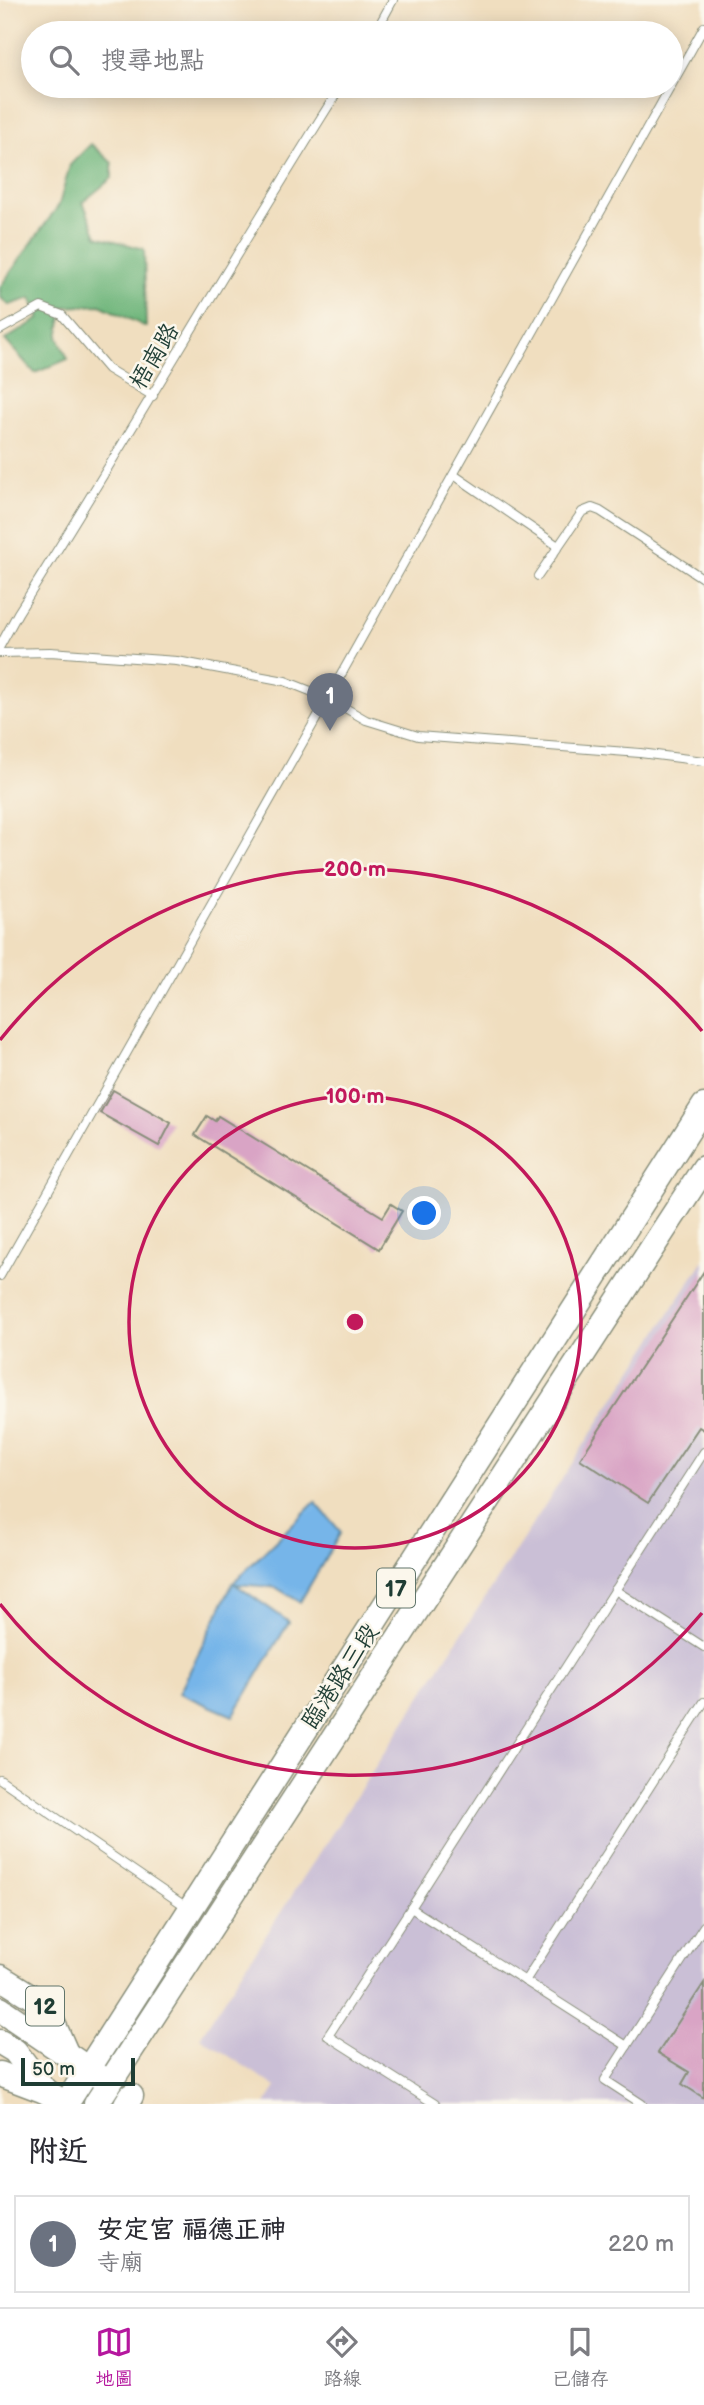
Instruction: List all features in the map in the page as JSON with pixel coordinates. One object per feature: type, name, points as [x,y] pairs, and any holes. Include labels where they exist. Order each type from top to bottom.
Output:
[{"type":"main road","name":"臨港路三段","points":[[88,2069],[704,1106]]},
{"type":"main road","name":"臨港路三段","points":[[110,2083],[704,1168]]},
{"type":"main road","name":"12","points":[[0,1977],[45,2005],[67,2055]]},
{"type":"main road","name":"12","points":[[0,2009],[110,2083]]},
{"type":"main road","name":"12","points":[[0,2042],[15,2052],[41,2097]]},
{"type":"main road","points":[[41,2097],[67,2055]]},
{"type":"main road","name":"17","points":[[66,2104],[88,2069]]},
{"type":"main road","name":"12","points":[[0,2074],[41,2097],[66,2104]]},
{"type":"main road","name":"17","points":[[96,2104],[110,2083]]},
{"type":"lane","points":[[382,21],[393,0]]},
{"type":"lane","points":[[683,65],[704,27]]},
{"type":"lane","name":"梧南路","points":[[0,646],[250,231],[333,98]]},
{"type":"lane","points":[[0,1276],[664,98]]},
{"type":"lane","points":[[0,330],[41,307],[51,311],[62,316],[108,369],[153,396]]},
{"type":"lane","points":[[454,475],[558,546]]},
{"type":"lane","points":[[538,576],[582,512],[592,509],[600,511],[704,579]]},
{"type":"lane","points":[[0,653],[50,652],[177,661],[285,681],[328,698],[366,720],[418,736],[640,753],[704,761]]},
{"type":"lane","points":[[435,2104],[328,2036],[704,1452]]},
{"type":"lane","points":[[615,1590],[704,1647]]},
{"type":"lane","points":[[525,1981],[704,1702]]},
{"type":"lane","points":[[0,1779],[190,1909]]},
{"type":"lane","points":[[411,1908],[627,2046]]},
{"type":"lane","points":[[642,2104],[605,2080],[704,1926]]},
{"type":"shaded area","points":[[704,1260],[704,2104],[265,2104],[276,2087],[200,2037]]},
{"type":"green space","points":[[91,144],[112,163],[112,178],[83,202],[97,236],[144,249],[146,327],[100,305],[64,307],[58,337],[68,359],[35,373],[5,340],[40,318],[31,298],[9,305],[0,297],[0,287],[59,205],[70,165]]},
{"type":"water","points":[[315,1502],[341,1532],[300,1602],[275,1587],[235,1584],[289,1622],[233,1716],[179,1693],[233,1583]]},
{"type":"building","points":[[113,1090],[171,1123],[159,1146],[100,1113]]},
{"type":"building","points":[[207,1116],[215,1121],[218,1116],[383,1217],[391,1204],[402,1211],[379,1249],[195,1135]]},
{"type":"building","points":[[704,1271],[704,1430],[699,1427],[648,1503],[580,1459]]},
{"type":"building","points":[[704,1983],[704,2098],[682,2084],[689,2072],[658,2053]]},
{"type":"place","name":"安定宮 福德正神","points":[[330,731]]}]
